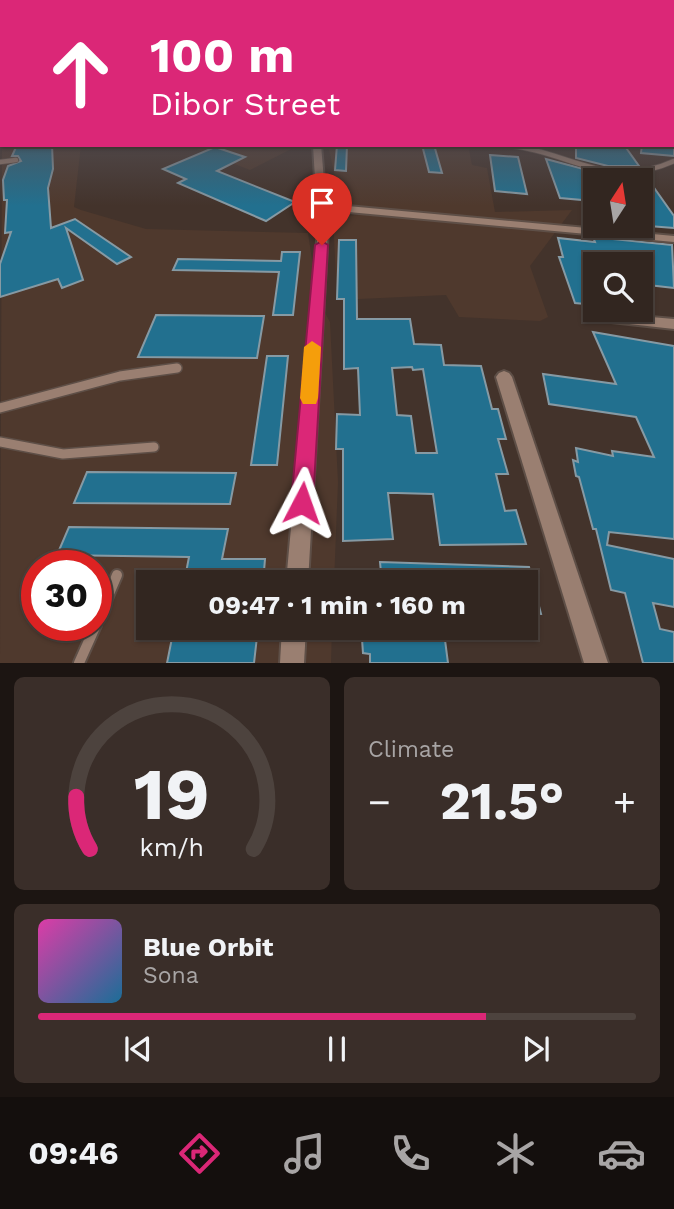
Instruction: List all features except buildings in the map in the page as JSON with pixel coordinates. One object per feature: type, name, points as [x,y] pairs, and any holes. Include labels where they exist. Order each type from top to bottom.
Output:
[{"type":"street","points":[[298,570],[314,316],[324,207],[317,170],[317,147]]},
{"type":"street","points":[[324,207],[674,239]]},
{"type":"street","points":[[651,322],[674,324]]},
{"type":"street","points":[[504,377],[596,663]]},
{"type":"street","points":[[292,663],[293,640]]},
{"type":"lane","points":[[533,147],[572,159],[589,168],[606,171],[646,173],[674,161]]},
{"type":"lane","points":[[0,162],[16,160]]},
{"type":"lane","points":[[0,408],[120,376],[177,368]]},
{"type":"lane","points":[[0,443],[63,454],[153,447]]},
{"type":"lane","points":[[112,587],[117,575]]},
{"type":"lane","points":[[79,663],[89,641]]},
{"type":"shaded area","points":[[2,147],[81,147],[74,207],[146,229],[308,233],[318,300],[330,322],[338,482],[335,570],[136,570],[136,640],[332,640],[331,663],[0,663]]},
{"type":"shaded area","points":[[191,147],[295,147],[250,170]]},
{"type":"shaded area","points":[[328,147],[468,147],[472,165],[487,168],[495,212],[572,210],[530,266],[548,317],[540,321],[459,317],[446,295],[337,300],[333,216],[418,213],[341,205]]},
{"type":"slow traffic","points":[[309,398],[312,347]]},
{"type":"route","points":[[302,503],[314,316],[322,245]]}]
